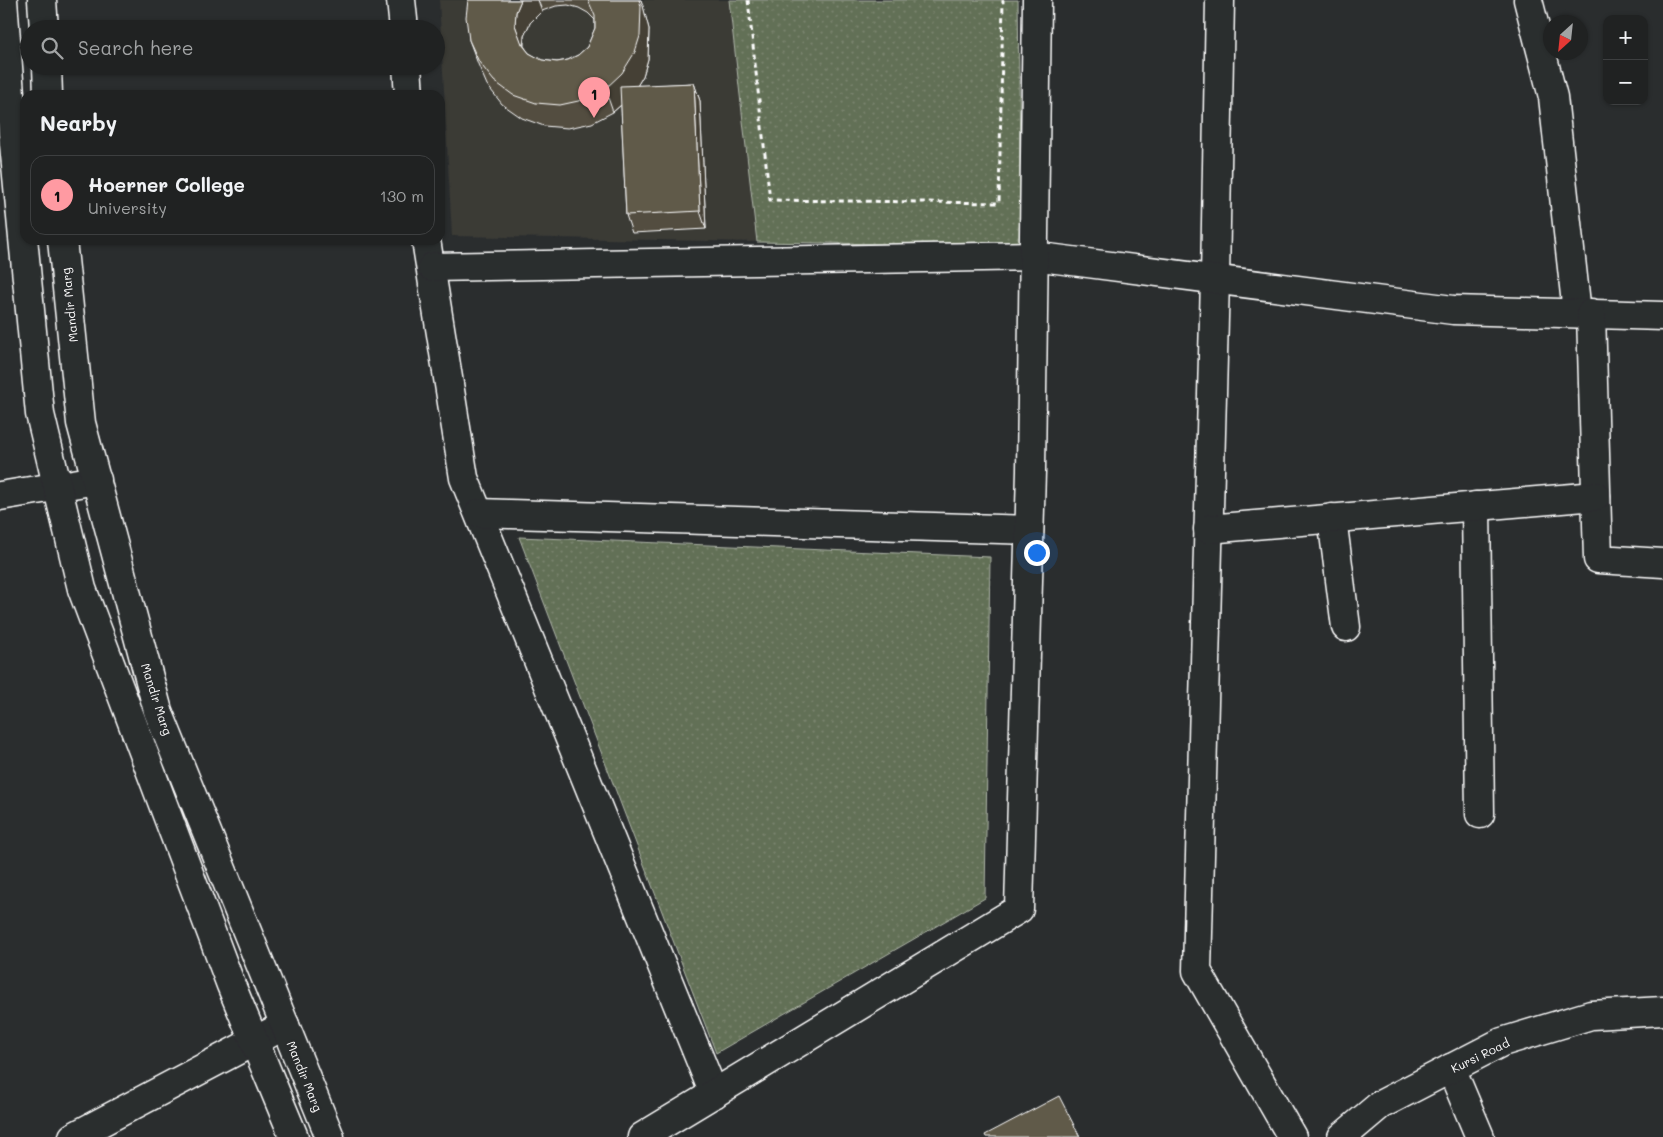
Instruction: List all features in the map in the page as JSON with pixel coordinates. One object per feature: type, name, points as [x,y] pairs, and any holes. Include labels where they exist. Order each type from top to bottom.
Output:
[{"type":"street","points":[[3,0],[20,207]]},
{"type":"street","points":[[42,0],[43,20]]},
{"type":"street","points":[[401,0],[403,20]]},
{"type":"street","points":[[642,1137],[1019,910],[1029,530],[1037,0]]},
{"type":"street","points":[[1220,0],[1215,279],[1197,972],[1292,1137]]},
{"type":"street","points":[[1528,0],[1553,97],[1584,313],[1596,496],[1598,559],[1663,563]]},
{"type":"street","points":[[47,75],[48,90]]},
{"type":"street","points":[[408,75],[409,90]]},
{"type":"street","points":[[24,245],[40,414],[82,589],[231,985],[294,1137]]},
{"type":"street","name":"Mandir Marg","points":[[63,245],[81,422],[158,711],[330,1137]]},
{"type":"street","points":[[427,245],[464,478],[714,1094]]},
{"type":"street","points":[[432,267],[1033,256],[1453,310],[1663,316]]},
{"type":"street","points":[[0,496],[97,480]]},
{"type":"street","points":[[1208,529],[1596,496]]},
{"type":"street","points":[[1476,506],[1480,814]]},
{"type":"street","points":[[479,513],[1029,530]]},
{"type":"street","points":[[1332,518],[1346,627]]},
{"type":"street","name":"Kursi Road","points":[[1342,1137],[1380,1106],[1502,1042],[1591,1015],[1663,1010]]},
{"type":"street","points":[[73,1137],[285,1025]]},
{"type":"street","points":[[1451,1068],[1480,1137]]},
{"type":"path","points":[[748,0],[770,200],[999,203],[1003,0]]},
{"type":"shaded area","points":[[439,0],[729,0],[757,242],[452,236],[443,75],[445,75],[445,20],[440,20]]},
{"type":"green space","points":[[729,0],[1018,0],[1021,246],[757,242]]},
{"type":"green space","points":[[519,537],[990,557],[985,898],[716,1053]]},
{"type":"building","points":[[468,0],[521,0],[516,12],[515,25],[522,44],[529,53],[542,60],[557,62],[568,60],[578,55],[587,47],[595,28],[595,16],[588,0],[639,0],[641,6],[640,36],[635,52],[622,73],[605,89],[583,100],[560,105],[536,103],[513,95],[494,81],[479,62],[469,40],[466,17]]},
{"type":"building","points":[[694,83],[700,211],[626,215],[620,86]]},
{"type":"building","points":[[1059,1096],[1080,1137],[986,1137],[985,1135]]},
{"type":"place","name":"Hoerner College","points":[[594,118]]}]
